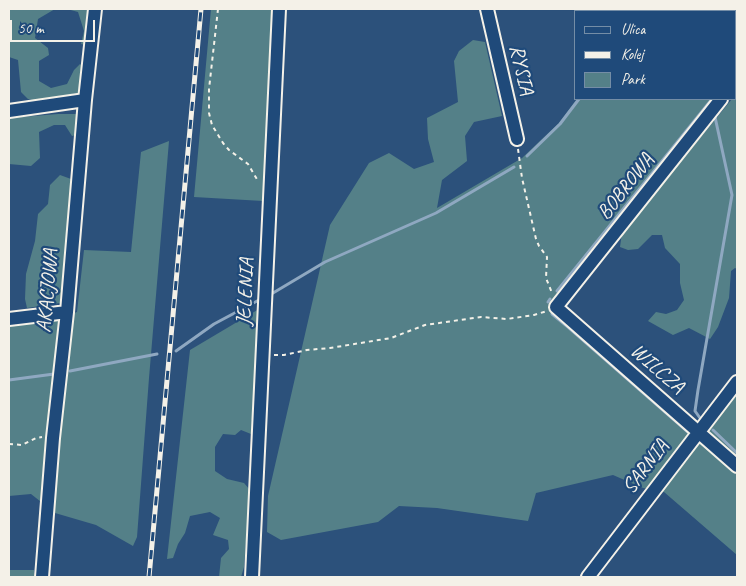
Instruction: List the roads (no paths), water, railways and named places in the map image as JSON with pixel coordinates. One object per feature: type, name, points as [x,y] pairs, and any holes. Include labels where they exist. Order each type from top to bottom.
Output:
[{"type":"street","name":"AKACJOWA","points":[[42,577],[53,438],[67,312],[85,100],[95,9]]},
{"type":"street","name":"JELENIA","points":[[252,577],[279,9]]},
{"type":"street","name":"RYSIA","points":[[487,9],[517,139]]},
{"type":"street","points":[[9,111],[85,100]]},
{"type":"street","name":"BOBROWA","points":[[558,304],[721,100]]},
{"type":"street","name":"WILCZA","points":[[558,304],[737,466]]},
{"type":"street","points":[[9,319],[67,312]]},
{"type":"street","name":"SARNIA","points":[[588,577],[737,382]]},
{"type":"waterway","points":[[527,156],[560,124],[578,100]]},
{"type":"waterway","points":[[557,291],[711,100]]},
{"type":"waterway","points":[[700,418],[695,411],[698,390],[732,195],[715,117]]},
{"type":"waterway","points":[[273,293],[325,262],[436,213],[514,167]]},
{"type":"waterway","points":[[176,351],[214,324],[259,300]]},
{"type":"waterway","points":[[552,314],[688,432]]},
{"type":"waterway","points":[[70,371],[157,354]]},
{"type":"waterway","points":[[9,380],[54,374]]},
{"type":"waterway","points":[[713,430],[737,453]]},
{"type":"railway","points":[[149,577],[201,9]]}]
